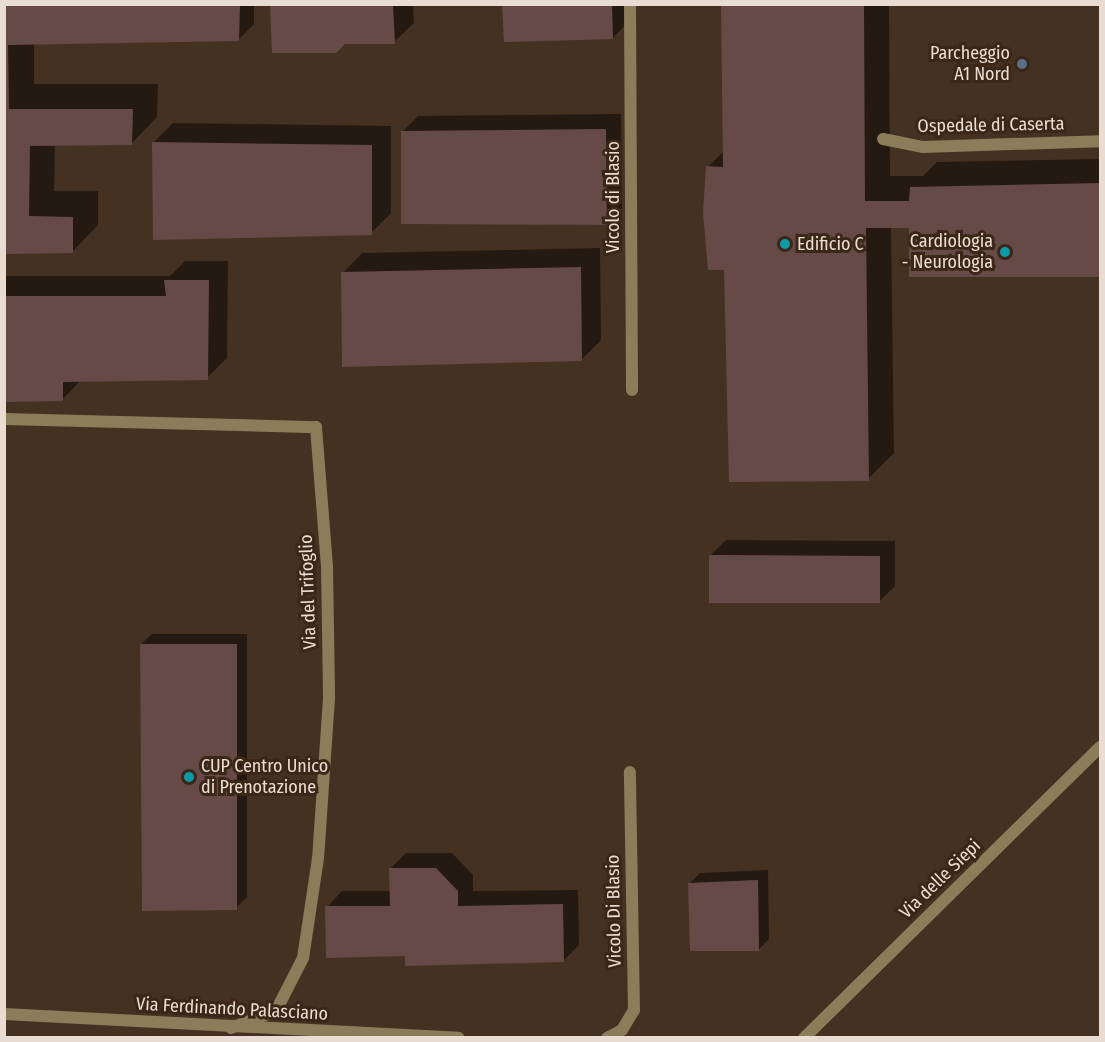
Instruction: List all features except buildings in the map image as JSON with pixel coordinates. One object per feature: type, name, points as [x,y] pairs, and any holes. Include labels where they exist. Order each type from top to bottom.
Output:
[{"type":"lane","name":"Vicolo di Blasio","points":[[630,4],[632,390]]},
{"type":"lane","name":"Ospedale di Caserta","points":[[883,139],[923,147],[1101,141]]},
{"type":"lane","name":"Via del Trifoglio","points":[[4,419],[316,427],[327,566],[329,698],[318,858],[303,958],[276,1011],[231,1028]]},
{"type":"lane","name":"Via delle Siepi","points":[[804,1038],[1101,747]]},
{"type":"lane","name":"Vicolo Di Blasio","points":[[607,1038],[622,1030],[634,1010],[630,772]]},
{"type":"lane","name":"Via Ferdinando Palasciano","points":[[4,1014],[231,1028],[458,1038]]},
{"type":"place","name":"Parcheggio A1 Nord","points":[[1022,64]]},
{"type":"place","name":"Edificio C","points":[[785,244]]},
{"type":"place","name":"Cardiologia - Neurologia","points":[[1005,252]]},
{"type":"place","name":"CUP Centro Unico di Prenotazione","points":[[189,777]]}]
